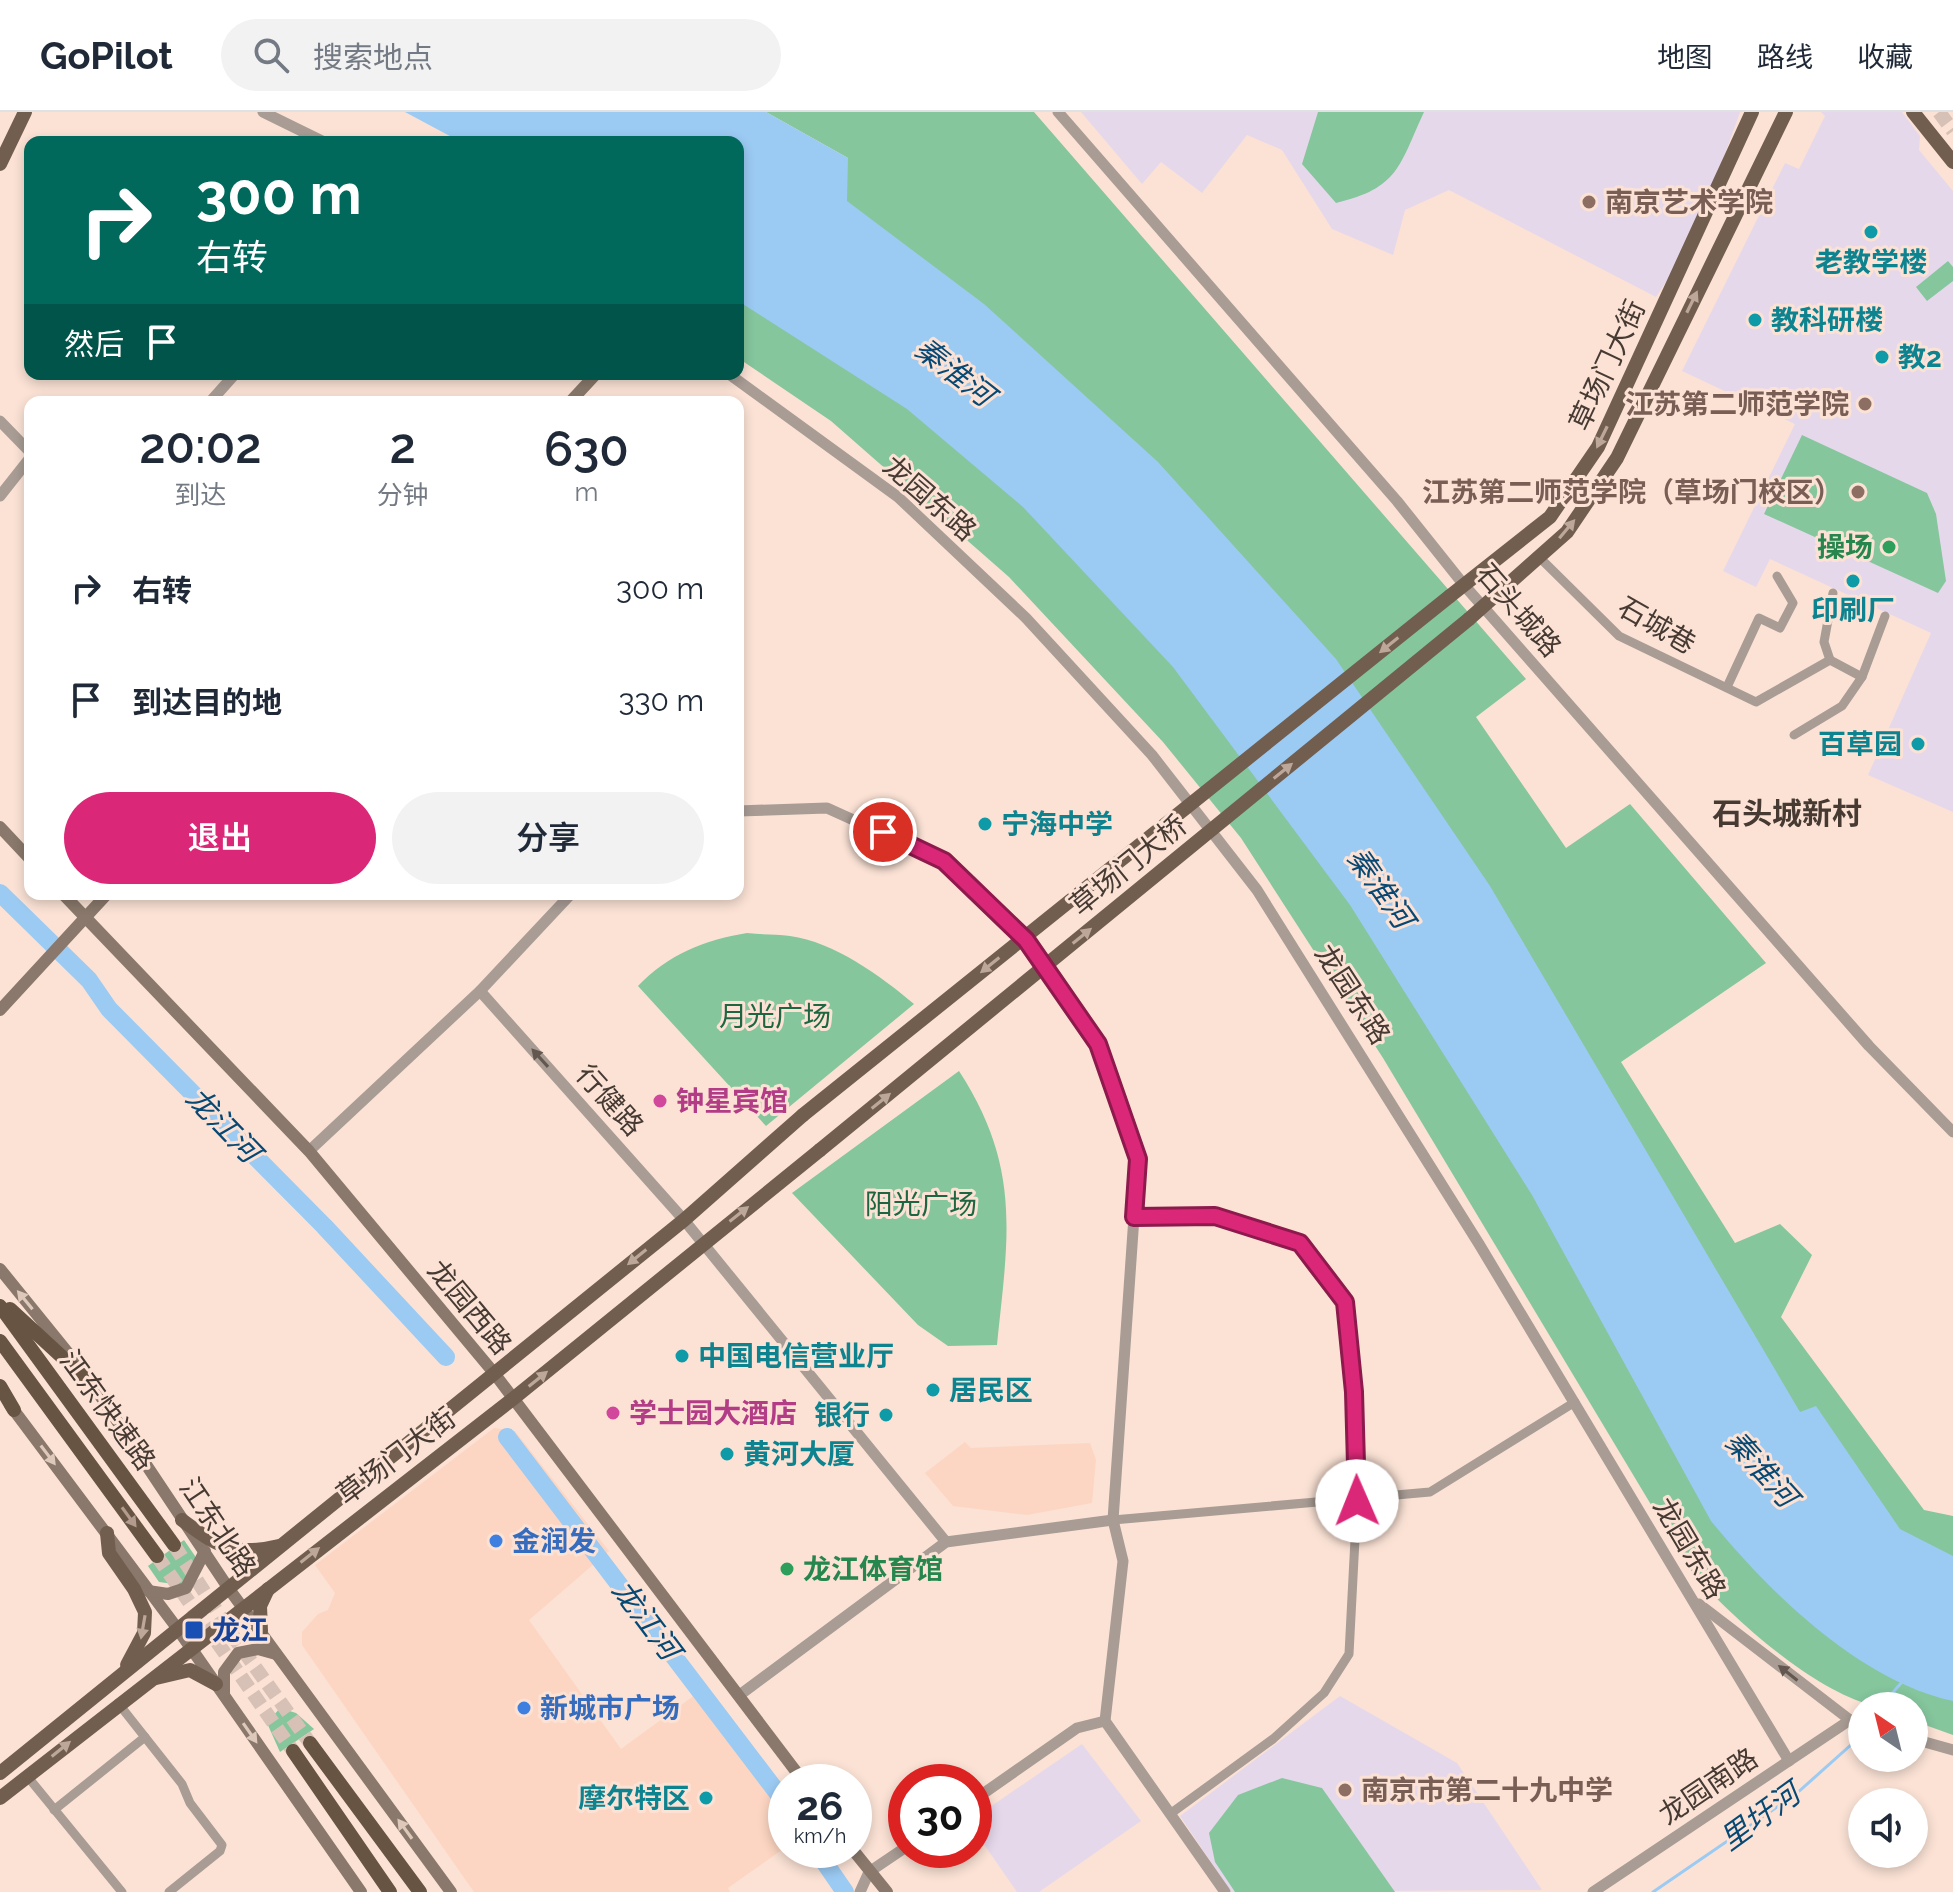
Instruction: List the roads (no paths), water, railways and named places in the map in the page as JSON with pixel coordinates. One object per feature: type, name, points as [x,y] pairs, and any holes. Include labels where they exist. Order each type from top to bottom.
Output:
[{"type":"highway","points":[[0,1303],[98,1390]]},
{"type":"highway","name":"江东快速路","points":[[0,1303],[174,1545]]},
{"type":"highway","name":"江东快速路","points":[[0,1341],[157,1556]]},
{"type":"highway","points":[[0,1354],[47,1403]]},
{"type":"highway","points":[[0,1386],[14,1410]]},
{"type":"highway","points":[[310,1743],[420,1892]]},
{"type":"highway","points":[[293,1751],[390,1892]]},
{"type":"main road","points":[[0,164],[25,112]]},
{"type":"main road","name":"草场门大街","points":[[1450,596],[1550,517],[1598,447],[1752,112]]},
{"type":"main road","name":"草场门大街","points":[[1469,619],[1567,532],[1617,458],[1786,112]]},
{"type":"main road","points":[[1913,112],[1953,162]]},
{"type":"main road","points":[[576,396],[590,380]]},
{"type":"main road","name":"草场门大桥","points":[[803,1115],[1450,596]]},
{"type":"main road","name":"草场门大桥","points":[[820,1150],[1469,619]]},
{"type":"main road","points":[[0,827],[24,853]]},
{"type":"main road","name":"龙园西路","points":[[69,900],[309,1151],[514,1398],[791,1764]]},
{"type":"main road","points":[[0,1010],[101,900]]},
{"type":"main road","name":"草场门大街","points":[[0,1773],[684,1220],[803,1115]]},
{"type":"main road","name":"草场门大街","points":[[0,1798],[141,1685],[514,1398],[820,1150]]},
{"type":"main road","name":"江东北路","points":[[0,1269],[98,1390],[229,1589],[451,1892]]},
{"type":"main road","points":[[0,1393],[177,1628],[361,1892]]},
{"type":"main road","points":[[182,1520],[227,1549],[261,1550],[283,1545]]},
{"type":"main road","points":[[107,1533],[109,1553],[145,1612],[144,1633],[122,1674]]},
{"type":"main road","points":[[148,1591],[168,1594],[186,1588],[205,1551]]},
{"type":"main road","points":[[261,1631],[260,1606],[270,1586]]},
{"type":"main road","points":[[220,1690],[224,1672],[238,1653],[258,1649],[276,1654]]},
{"type":"main road","points":[[141,1685],[165,1673],[190,1670],[220,1690]]},
{"type":"main road","points":[[866,1868],[887,1892]]},
{"type":"street","points":[[263,112],[312,136]]},
{"type":"street","name":"石头城路","points":[[1058,112],[1397,501],[1464,585],[1869,1046],[1953,1132]]},
{"type":"street","points":[[215,396],[230,380]]},
{"type":"street","name":"龙园东路","points":[[737,380],[898,497],[1026,618],[1152,755],[1257,890],[1362,1052],[1789,1761]]},
{"type":"street","points":[[0,421],[24,448]]},
{"type":"street","points":[[0,496],[24,463]]},
{"type":"street","name":"石城巷","points":[[1539,557],[1619,636],[1756,702],[1830,660]]},
{"type":"street","points":[[1727,687],[1759,618],[1780,628],[1793,603],[1777,576]]},
{"type":"street","points":[[1833,593],[1824,642],[1830,660],[1862,677]]},
{"type":"street","points":[[1794,735],[1842,706],[1862,677],[1885,616]]},
{"type":"street","points":[[744,811],[827,808],[944,861],[1026,940],[1098,1044],[1138,1159],[1113,1520],[1123,1561],[1105,1721],[1225,1892]]},
{"type":"street","points":[[309,1151],[480,991],[565,900]]},
{"type":"street","name":"行健路","points":[[480,991],[684,1220],[946,1542]]},
{"type":"street","points":[[1134,1217],[1215,1216],[1300,1243],[1345,1302],[1354,1392],[1357,1501],[1349,1654],[1324,1693],[1273,1739],[1170,1814]]},
{"type":"street","points":[[741,1694],[946,1542],[1113,1520],[1357,1501],[1430,1492],[1575,1402]]},
{"type":"street","points":[[1692,1598],[1848,1716]]},
{"type":"street","points":[[118,1703],[222,1845],[220,1851],[169,1892]]},
{"type":"street","points":[[992,1787],[1077,1728],[1105,1721]]},
{"type":"street","name":"龙园南路","points":[[1593,1892],[1789,1761],[1848,1727]]},
{"type":"street","points":[[54,1810],[145,1737]]},
{"type":"street","points":[[1928,1743],[1953,1750]]},
{"type":"street","points":[[27,1776],[122,1892]]},
{"type":"street","points":[[860,1892],[869,1872],[888,1859]]},
{"type":"water","name":"秦淮河","points":[[405,112],[766,112],[848,158],[847,201],[984,304],[1158,462],[1336,659],[1490,886],[1800,1412],[1816,1406],[1900,1529],[1953,1556],[1953,1701],[1884,1675],[1851,1654],[1789,1604],[1711,1521],[1532,1195],[1350,905],[1173,667],[1023,507],[907,409],[744,305],[744,136],[450,136]]},
{"type":"waterway","name":"龙江河","points":[[0,893],[89,980],[109,1009],[324,1226],[446,1357]]},
{"type":"waterway","name":"龙江河","points":[[507,1437],[768,1780]]},
{"type":"waterway","name":"里圩河","points":[[1893,1692],[1902,1682]]},
{"type":"waterway","name":"里圩河","points":[[1653,1892],[1796,1794],[1848,1748]]},
{"type":"waterway","name":"龙江河","points":[[828,1868],[845,1892]]},
{"type":"tunnel","points":[[1939,112],[1953,131]]},
{"type":"tunnel","points":[[174,1545],[237,1642],[310,1743]]},
{"type":"tunnel","points":[[157,1556],[293,1751]]},
{"type":"place","name":"南京艺术学院","points":[[1589,202]]},
{"type":"place","name":"老教学楼","points":[[1871,232]]},
{"type":"place","name":"教科研楼","points":[[1755,320]]},
{"type":"place","name":"教2","points":[[1882,357]]},
{"type":"place","name":"江苏第二师范学院","points":[[1865,404]]},
{"type":"place","name":"江苏第二师范学院（草场门校区）","points":[[1858,492]]},
{"type":"place","name":"操场","points":[[1889,547]]},
{"type":"place","name":"印刷厂","points":[[1853,581]]},
{"type":"place","name":"百草园","points":[[1918,744]]},
{"type":"place","name":"宁海中学","points":[[985,824]]},
{"type":"place","name":"钟星宾馆","points":[[660,1101]]},
{"type":"place","name":"中国电信营业厅","points":[[682,1356]]},
{"type":"place","name":"居民区","points":[[933,1390]]},
{"type":"place","name":"学士园大酒店","points":[[613,1413]]},
{"type":"place","name":"银行","points":[[886,1415]]},
{"type":"place","name":"黄河大厦","points":[[727,1454]]},
{"type":"place","name":"金润发","points":[[496,1541]]},
{"type":"place","name":"龙江体育馆","points":[[787,1569]]},
{"type":"place","name":"龙江","points":[[194,1630]]},
{"type":"place","name":"新城市广场","points":[[524,1708]]},
{"type":"place","name":"南京市第二十九中学","points":[[1345,1790]]},
{"type":"place","name":"摩尔特区","points":[[706,1798]]},
{"type":"district","name":"石头城新村","points":[[1787,814]]},
{"type":"park label","name":"月光广场","points":[[775,1016]]},
{"type":"park label","name":"阳光广场","points":[[921,1204]]}]
